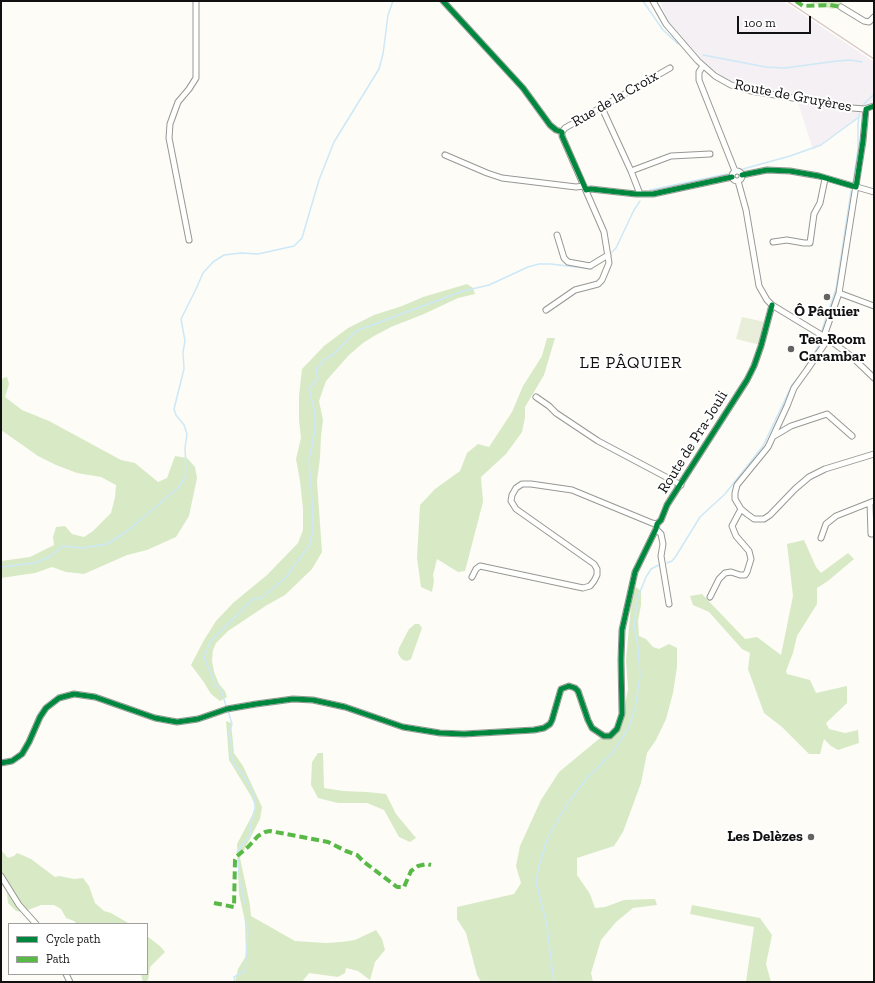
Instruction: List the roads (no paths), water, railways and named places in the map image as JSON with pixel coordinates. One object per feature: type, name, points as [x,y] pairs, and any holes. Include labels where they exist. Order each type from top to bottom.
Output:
[{"type":"street","points":[[189,240],[169,138],[170,124],[178,102],[196,78],[196,1]]},
{"type":"street","points":[[443,1],[523,88],[548,123],[556,130],[562,132],[562,136],[604,232],[608,263],[602,280],[598,284],[575,290],[546,310]]},
{"type":"street","name":"Route de Gruyères","points":[[653,1],[666,24],[703,66],[722,80],[744,89],[853,108],[866,109],[874,106]]},
{"type":"street","points":[[841,8],[864,21],[870,21],[874,17]]},
{"type":"street","points":[[703,66],[699,72],[699,80],[735,171]]},
{"type":"street","name":"Rue de la Croix","points":[[562,132],[565,128],[670,68]]},
{"type":"street","points":[[602,108],[631,170],[640,194]]},
{"type":"street","points":[[866,109],[863,141],[840,292],[826,337],[808,370],[794,388],[768,447],[737,485],[735,493],[736,499],[741,509],[754,519],[764,519],[809,477],[825,469],[874,454]]},
{"type":"street","points":[[631,170],[671,156],[710,154]]},
{"type":"street","points":[[444,155],[502,178],[640,194],[661,193],[732,177]]},
{"type":"street","points":[[735,171],[740,172],[742,175],[767,170],[784,170],[825,178],[874,192]]},
{"type":"street","points":[[732,177],[732,174],[735,171]]},
{"type":"street","points":[[738,181],[741,179],[742,175]]},
{"type":"street","points":[[732,177],[734,180],[738,181],[746,210],[759,286],[767,300],[772,305],[826,337],[851,356],[874,378]]},
{"type":"street","points":[[773,242],[787,240],[810,243],[814,214],[820,203],[825,178]]},
{"type":"street","points":[[557,235],[564,258],[568,262],[590,266],[608,255]]},
{"type":"street","points":[[840,292],[874,306]]},
{"type":"street","name":"Route de Pra-Jouli","points":[[1,763],[12,761],[22,754],[46,708],[59,698],[74,694],[95,697],[155,718],[177,722],[198,719],[227,709],[264,703],[293,699],[313,700],[345,706],[409,728],[440,733],[464,734],[534,730],[544,728],[550,724],[552,720],[560,692],[565,687],[569,686],[578,691],[592,728],[604,736],[610,736],[617,729],[622,714],[622,630],[633,578],[656,526],[661,520],[667,506],[747,380],[761,346],[772,305]]},
{"type":"street","points":[[536,397],[556,413],[598,441],[680,485]]},
{"type":"street","points":[[774,436],[791,426],[827,414],[852,436]]},
{"type":"street","points":[[472,577],[476,569],[480,566],[583,588],[590,586],[594,581],[597,575],[597,569],[594,564],[516,508],[512,501],[512,495],[516,488],[522,484],[531,484],[572,490],[656,526],[661,534],[663,544],[661,556],[669,604]]},
{"type":"street","points":[[821,538],[826,524],[836,516],[872,502],[871,534],[874,534]]},
{"type":"street","points":[[710,597],[719,579],[725,573],[730,572],[745,575],[747,572],[751,559],[750,551],[736,536],[732,526],[741,509]]},
{"type":"street","points":[[1,876],[19,905],[35,923]]},
{"type":"waterway","points":[[1,567],[35,563],[51,556],[62,546],[82,548],[107,544],[126,532],[179,487],[185,477],[185,448],[187,434],[184,425],[176,415],[174,409],[184,369],[183,352],[185,341],[181,319],[203,273],[213,262],[224,255],[241,253],[258,254],[294,246],[302,238],[319,180],[334,142],[379,69],[383,54],[388,15],[393,1]]},
{"type":"waterway","points":[[643,1],[663,30],[678,44]]},
{"type":"waterway","points":[[703,55],[766,67],[785,68],[837,61],[850,60],[862,62]]},
{"type":"waterway","points":[[863,105],[874,94]]},
{"type":"waterway","points":[[853,183],[858,149],[859,114]]},
{"type":"waterway","points":[[743,169],[790,156],[821,145],[859,117]]},
{"type":"waterway","points":[[650,190],[727,174]]},
{"type":"waterway","points":[[822,330],[836,289],[851,191]]},
{"type":"waterway","points":[[612,252],[616,248],[634,210],[640,201]]},
{"type":"waterway","points":[[226,706],[221,689],[214,684],[213,678],[204,658],[210,642],[253,599],[262,598],[287,576],[309,546],[313,530],[309,459],[315,430],[315,412],[309,389],[318,378],[316,370],[324,360],[334,354],[356,331],[463,291],[489,285],[528,267],[539,264],[551,264],[592,269]]},
{"type":"waterway","points":[[804,370],[818,347],[820,337]]},
{"type":"waterway","points":[[667,563],[672,561],[676,556],[700,517],[725,494],[763,446],[792,385],[802,373]]},
{"type":"waterway","points":[[554,982],[547,926],[536,882],[538,870],[548,837],[567,804],[587,778],[612,753],[628,729],[635,709],[640,676],[638,647],[634,625],[638,597],[651,569],[659,565]]},
{"type":"waterway","points":[[228,711],[232,724],[229,734],[232,747],[231,754],[235,766],[242,773],[255,799],[255,808],[251,823],[250,835],[237,852]]},
{"type":"waterway","points":[[238,859],[240,885],[243,890],[245,903]]},
{"type":"waterway","points":[[235,982],[234,977],[245,971],[248,930],[245,918]]},
{"type":"railway","points":[[787,1],[874,59]]},
{"type":"place","name":"Ô Pâquier","points":[[827,297]]},
{"type":"place","name":"Tea-Room Carambar","points":[[791,349]]},
{"type":"place","name":"Les Delèzes","points":[[811,837]]},
{"type":"district","name":"LE PÂQUIER","points":[[631,363]]}]
